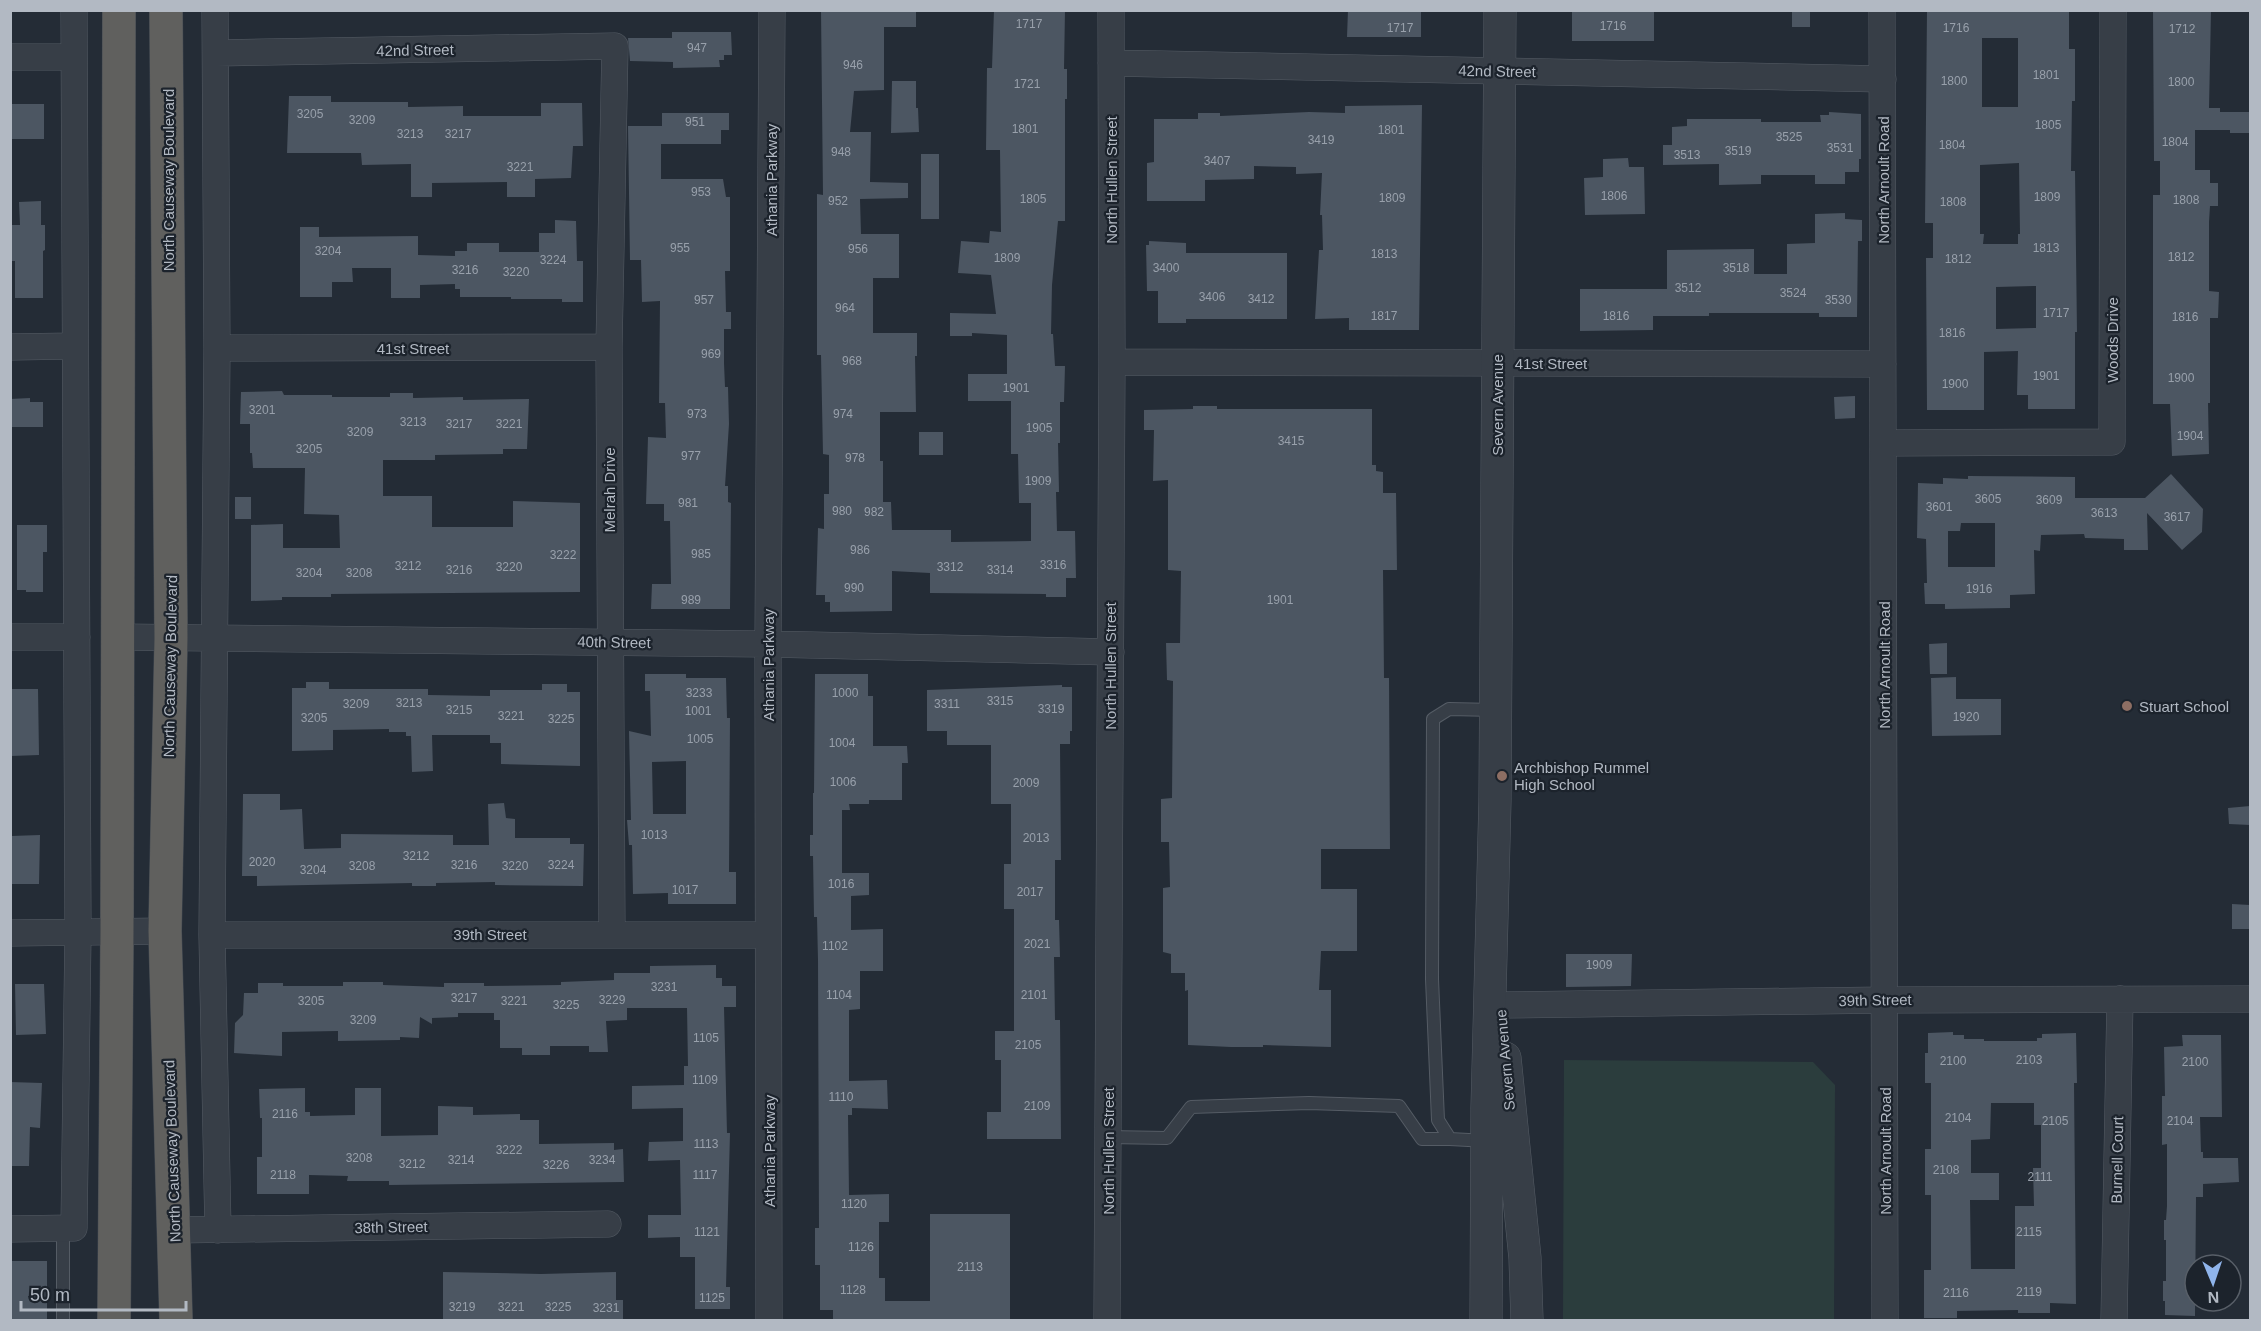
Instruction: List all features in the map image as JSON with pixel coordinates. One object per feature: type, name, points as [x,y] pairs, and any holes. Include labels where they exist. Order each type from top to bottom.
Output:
[{"type":"highway","points":[[114,1320],[119,10]]},
{"type":"highway","name":"North Causeway Boulevard","points":[[166,10],[171,638],[165,931],[176,1320]]},
{"type":"street","points":[[10,1229],[69,1228],[78,932],[74,346],[75,10]]},
{"type":"street","points":[[215,10],[217,348],[212,935],[218,1230]]},
{"type":"street","name":"Athania Parkway","points":[[769,1320],[768,644],[772,10]]},
{"type":"street","name":"North Hullen Street","points":[[1107,1320],[1112,362],[1111,10]]},
{"type":"street","name":"Severn Avenue","points":[[1500,10],[1495,800],[1500,1141],[1525,1258],[1527,1320]]},
{"type":"street","name":"North Arnoult Road","points":[[1882,10],[1885,1320]]},
{"type":"street","name":"Woods Drive","points":[[1883,443],[2112,442],[2113,10]]},
{"type":"street","name":"42nd Street","points":[[216,53],[615,46]]},
{"type":"street","name":"Melrah Drive","points":[[612,934],[609,347],[615,46]]},
{"type":"street","points":[[10,57],[74,57]]},
{"type":"street","name":"42nd Street","points":[[1111,63],[1883,79]]},
{"type":"street","points":[[10,346],[74,346]]},
{"type":"street","name":"41st Street","points":[[217,348],[609,347]]},
{"type":"street","name":"41st Street","points":[[1112,362],[1883,364]]},
{"type":"street","points":[[10,637],[77,637]]},
{"type":"street","name":"40th Street","points":[[118,637],[768,644],[1111,652]]},
{"type":"street","name":"Severn Avenue","points":[[1486,1320],[1500,1141],[1500,1005],[1495,800]]},
{"type":"street","points":[[10,933],[165,931]]},
{"type":"street","name":"39th Street","points":[[212,935],[768,935]]},
{"type":"street","name":"Burnell Court","points":[[2114,1320],[2120,999]]},
{"type":"street","name":"39th Street","points":[[1500,1005],[1885,1000],[2250,999]]},
{"type":"street","name":"38th Street","points":[[174,1230],[608,1224]]},
{"type":"lane","points":[[1450,1139],[1438,1120],[1432,991],[1433,719],[1449,709],[1496,710]]},
{"type":"lane","points":[[1108,1137],[1167,1138],[1191,1107],[1309,1103],[1399,1106],[1422,1140],[1500,1141]]},
{"type":"lane","points":[[63,1320],[69,1228]]},
{"type":"shaded area","points":[[1564,1060],[1813,1062],[1835,1085],[1834,1320],[1563,1320]]},
{"type":"building","points":[[821,10],[916,10],[916,27],[884,27],[884,90],[854,91],[850,132],[871,132],[870,182],[908,183],[908,198],[860,199],[861,234],[899,234],[899,278],[873,278],[873,333],[917,333],[916,412],[880,412],[883,502],[891,502],[892,530],[951,530],[951,542],[1031,541],[1031,503],[1019,503],[1018,454],[1011,454],[1011,401],[968,401],[968,374],[1007,374],[1007,335],[972,333],[972,336],[950,336],[950,313],[996,314],[991,275],[958,273],[961,241],[989,243],[990,231],[1001,232],[1000,150],[986,150],[987,68],[992,68],[994,10],[1065,10],[1064,69],[1067,69],[1067,99],[1065,99],[1065,221],[1058,221],[1052,285],[1051,334],[1053,334],[1055,366],[1065,366],[1064,402],[1060,402],[1060,443],[1058,443],[1057,531],[1075,531],[1076,578],[1066,578],[1066,597],[1046,597],[1046,594],[930,593],[930,573],[892,571],[892,611],[830,612],[830,602],[825,602],[825,595],[816,595],[818,528],[824,529],[824,494],[829,494],[829,455],[823,454],[821,355],[817,355],[817,194],[823,195]]},
{"type":"building","points":[[1348,10],[1421,10],[1421,37],[1347,37]]},
{"type":"building","points":[[1572,10],[1654,10],[1654,41],[1572,41]]},
{"type":"building","points":[[1792,10],[1810,10],[1810,27],[1792,27]]},
{"type":"building","points":[[1927,10],[2069,10],[2069,49],[2075,49],[2071,171],[2075,171],[2077,332],[2075,332],[2075,409],[2028,409],[2028,395],[2017,395],[2018,351],[1984,352],[1984,410],[1927,410],[1926,258],[1933,258],[1933,223],[1925,223]],"holes":[[[1982,38],[2018,38],[2018,107],[1982,107]],[[2019,163],[2020,234],[2018,234],[2018,244],[1983,244],[1984,234],[1980,234],[1980,165]],[[2036,286],[2036,328],[1996,329],[1996,287]]]},
{"type":"building","points":[[2211,10],[2209,108],[2220,108],[2220,112],[2250,112],[2250,133],[2230,133],[2230,130],[2195,130],[2195,170],[2210,170],[2210,183],[2218,183],[2218,206],[2210,206],[2209,222],[2209,291],[2219,292],[2218,318],[2210,318],[2209,454],[2172,456],[2170,404],[2153,404],[2153,195],[2160,195],[2160,161],[2154,161],[2153,12]]},
{"type":"building","points":[[672,32],[731,32],[732,55],[724,55],[724,60],[719,60],[720,67],[673,68],[673,62],[630,61],[628,38],[672,38]]},
{"type":"building","points":[[892,81],[916,81],[919,132],[891,133]]},
{"type":"building","points":[[289,96],[331,96],[331,102],[408,102],[408,107],[463,106],[463,116],[541,116],[541,103],[582,103],[583,146],[573,146],[571,178],[535,179],[535,197],[507,197],[507,182],[432,183],[432,197],[411,197],[411,164],[362,165],[361,153],[287,153]]},
{"type":"building","points":[[10,104],[44,104],[44,139],[10,139]]},
{"type":"building","points":[[1422,105],[1419,330],[1349,330],[1349,318],[1315,319],[1319,250],[1323,250],[1322,215],[1320,215],[1322,173],[1296,174],[1296,167],[1254,166],[1254,179],[1205,180],[1205,201],[1147,201],[1147,163],[1154,162],[1154,119],[1198,119],[1198,113],[1220,113],[1220,116],[1309,112],[1345,113],[1345,106]]},
{"type":"building","points":[[1829,112],[1861,114],[1859,172],[1845,172],[1845,184],[1815,184],[1815,175],[1761,175],[1761,184],[1719,185],[1719,164],[1663,165],[1663,145],[1672,145],[1672,127],[1687,126],[1687,119],[1821,122],[1820,115],[1829,115]]},
{"type":"building","points":[[662,113],[729,113],[729,130],[721,130],[721,144],[661,144],[661,179],[723,179],[726,197],[730,197],[730,271],[725,271],[726,312],[731,312],[731,329],[724,329],[724,363],[725,387],[728,387],[729,424],[725,486],[728,486],[728,502],[731,503],[730,609],[651,609],[652,584],[671,584],[670,521],[664,521],[664,504],[646,504],[648,437],[666,438],[665,403],[659,403],[660,301],[642,302],[641,260],[630,260],[628,126],[662,126]]},
{"type":"building","points":[[921,154],[939,154],[939,219],[921,219]]},
{"type":"building","points":[[1628,158],[1629,167],[1644,167],[1645,214],[1585,215],[1584,178],[1603,177],[1603,159]]},
{"type":"building","points":[[41,201],[41,225],[45,225],[43,298],[15,298],[15,261],[10,261],[10,225],[20,225],[19,202]]},
{"type":"building","points":[[1845,213],[1845,219],[1862,220],[1862,241],[1858,241],[1857,317],[1819,317],[1819,313],[1709,313],[1709,316],[1653,316],[1653,330],[1580,331],[1580,289],[1667,289],[1667,250],[1754,249],[1754,274],[1787,274],[1787,244],[1815,243],[1815,214]]},
{"type":"building","points":[[555,220],[576,221],[577,261],[583,261],[583,302],[562,302],[562,299],[460,297],[460,289],[455,289],[455,284],[420,285],[420,298],[391,298],[391,268],[352,268],[353,282],[332,282],[332,297],[300,297],[300,227],[319,227],[319,237],[418,236],[418,255],[455,256],[455,251],[467,251],[467,243],[499,243],[499,252],[539,252],[539,233],[555,233]]},
{"type":"building","points":[[1149,241],[1186,243],[1186,253],[1287,253],[1287,319],[1186,319],[1186,323],[1158,323],[1158,291],[1147,291],[1146,245],[1149,245]]},
{"type":"building","points":[[282,391],[284,395],[332,395],[332,397],[390,397],[390,393],[413,393],[413,398],[529,399],[527,449],[503,449],[503,454],[435,455],[435,460],[383,460],[383,496],[432,496],[432,527],[513,527],[513,501],[580,503],[580,592],[331,594],[331,597],[282,597],[282,600],[251,601],[251,525],[283,524],[283,548],[340,548],[339,515],[304,514],[305,468],[253,468],[252,453],[250,453],[250,424],[240,424],[241,392]]},
{"type":"building","points":[[1855,396],[1855,418],[1835,419],[1834,397]]},
{"type":"building","points":[[30,398],[30,402],[43,402],[43,427],[10,427],[10,399]]},
{"type":"building","points":[[1193,406],[1217,406],[1217,409],[1372,409],[1372,465],[1376,465],[1376,471],[1383,472],[1383,493],[1396,493],[1397,570],[1383,570],[1384,678],[1389,678],[1390,849],[1321,849],[1321,889],[1357,889],[1357,951],[1321,951],[1319,990],[1331,990],[1331,1047],[1188,1045],[1188,990],[1185,991],[1185,973],[1171,973],[1171,954],[1163,952],[1163,888],[1170,887],[1169,842],[1161,842],[1161,799],[1172,798],[1173,681],[1167,680],[1166,643],[1180,643],[1181,571],[1168,570],[1168,480],[1153,481],[1154,430],[1144,430],[1144,410],[1193,409]]},
{"type":"building","points":[[919,432],[943,432],[943,455],[919,455]]},
{"type":"building","points":[[2171,474],[2203,509],[2202,532],[2182,550],[2147,513],[2148,550],[2124,550],[2124,539],[2085,538],[2084,534],[2041,535],[2040,551],[2034,550],[2035,594],[2010,595],[2010,608],[1945,609],[1945,604],[1925,604],[1926,539],[1917,538],[1918,483],[1943,484],[1943,478],[1968,479],[1968,476],[2075,477],[2075,498],[2145,498]],"holes":[[[1961,523],[1995,523],[1995,567],[1948,567],[1948,531],[1960,531]]]},
{"type":"building","points":[[235,497],[251,497],[251,519],[235,519]]},
{"type":"building","points":[[17,525],[47,525],[47,552],[43,552],[43,592],[17,590]]},
{"type":"building","points":[[1947,643],[1947,674],[1930,674],[1929,644]]},
{"type":"building","points":[[645,674],[686,674],[686,678],[726,678],[727,718],[730,718],[729,872],[736,872],[736,904],[668,904],[668,893],[633,894],[632,845],[629,845],[627,820],[631,820],[629,731],[651,736],[650,691],[645,691]],"holes":[[[686,761],[686,814],[653,814],[652,762]]]},
{"type":"building","points":[[815,674],[868,674],[868,696],[873,696],[873,746],[907,746],[908,763],[902,763],[902,800],[869,800],[869,804],[849,804],[850,810],[842,810],[842,873],[869,873],[869,895],[851,896],[851,930],[883,929],[883,971],[860,971],[860,1009],[849,1010],[849,1081],[887,1080],[888,1109],[852,1108],[852,1115],[848,1115],[849,1195],[889,1194],[889,1222],[879,1222],[879,1278],[885,1278],[885,1301],[930,1301],[930,1214],[1010,1214],[1010,1320],[833,1320],[833,1310],[820,1310],[820,1265],[815,1265],[815,1228],[819,1228],[818,960],[817,917],[814,917],[813,856],[810,856],[810,835],[813,835]]},
{"type":"building","points":[[1956,677],[1956,699],[2001,699],[2001,735],[1932,736],[1931,678]]},
{"type":"building","points":[[306,682],[329,682],[329,689],[428,689],[428,695],[490,696],[490,690],[542,690],[542,684],[567,684],[567,692],[580,692],[580,766],[501,764],[501,743],[490,743],[490,735],[432,735],[433,771],[412,772],[411,736],[406,736],[406,732],[389,732],[389,729],[333,730],[333,750],[292,751],[292,688],[306,688]]},
{"type":"building","points":[[1062,685],[1062,687],[1072,687],[1072,731],[1070,731],[1070,744],[1060,744],[1061,860],[1055,860],[1055,920],[1059,920],[1060,957],[1054,957],[1055,1020],[1060,1020],[1061,1139],[987,1139],[987,1112],[1001,1112],[1001,1060],[995,1060],[995,1031],[1014,1031],[1014,909],[1004,909],[1004,864],[1011,864],[1011,804],[991,804],[991,745],[947,745],[947,731],[927,731],[927,690]]},
{"type":"building","points":[[10,689],[38,689],[39,755],[11,756]]},
{"type":"building","points":[[243,794],[280,794],[280,810],[302,809],[304,849],[341,848],[341,834],[453,835],[453,845],[489,845],[488,804],[504,803],[506,818],[515,819],[515,838],[570,838],[570,844],[584,844],[583,886],[495,885],[495,882],[436,883],[436,886],[412,886],[412,883],[257,886],[257,876],[242,876]]},
{"type":"building","points":[[2250,806],[2250,825],[2229,824],[2228,808]]},
{"type":"building","points":[[40,835],[39,884],[12,884],[11,836]]},
{"type":"building","points":[[2232,904],[2250,905],[2250,929],[2232,929]]},
{"type":"building","points":[[1566,954],[1632,954],[1631,986],[1566,987]]},
{"type":"building","points":[[716,965],[716,978],[722,978],[722,986],[736,986],[736,1007],[724,1007],[727,1133],[730,1133],[726,1287],[730,1287],[730,1309],[695,1309],[695,1257],[680,1257],[680,1237],[648,1238],[648,1215],[681,1215],[680,1160],[648,1161],[649,1142],[683,1141],[683,1108],[632,1109],[632,1086],[684,1085],[684,1066],[688,1066],[687,1008],[627,1008],[627,1020],[606,1021],[608,1052],[589,1052],[589,1046],[550,1046],[550,1055],[522,1055],[522,1048],[500,1048],[500,1020],[494,1020],[494,1013],[458,1013],[458,1017],[432,1018],[432,1024],[420,1017],[419,1038],[338,1041],[338,1031],[282,1032],[282,1056],[234,1053],[235,1023],[243,1015],[244,993],[258,993],[258,983],[283,983],[283,986],[343,986],[343,982],[383,982],[383,985],[444,987],[444,983],[484,983],[484,986],[561,985],[561,982],[614,980],[614,973],[650,973],[650,966]]},
{"type":"building","points":[[15,984],[44,984],[46,1034],[16,1035]]},
{"type":"building","points":[[1953,1032],[1953,1035],[1964,1035],[1964,1039],[1984,1039],[1984,1041],[2037,1041],[2037,1038],[2042,1038],[2042,1034],[2076,1033],[2077,1083],[2074,1083],[2076,1304],[2050,1303],[2050,1313],[2018,1313],[2018,1310],[1957,1311],[1957,1318],[1924,1318],[1924,1270],[1931,1270],[1931,1195],[1925,1195],[1925,1149],[1931,1149],[1931,1083],[1925,1083],[1928,1033]],"holes":[[[1991,1103],[2034,1103],[2034,1125],[2041,1125],[2041,1168],[2033,1168],[2034,1206],[2015,1206],[2015,1269],[1971,1269],[1970,1200],[1999,1200],[1999,1173],[1971,1173],[1971,1140],[1990,1139]]]},
{"type":"building","points":[[2182,1035],[2221,1035],[2222,1117],[2200,1117],[2201,1152],[2203,1152],[2203,1158],[2238,1158],[2239,1182],[2203,1184],[2203,1197],[2196,1197],[2196,1253],[2183,1253],[2183,1313],[2195,1313],[2195,1316],[2165,1315],[2165,1301],[2163,1301],[2163,1281],[2166,1281],[2164,1220],[2166,1220],[2167,1206],[2167,1144],[2162,1145],[2162,1096],[2165,1096],[2164,1047],[2183,1046]]},
{"type":"building","points":[[10,1082],[42,1083],[40,1128],[30,1127],[29,1166],[10,1166]]},
{"type":"building","points":[[305,1088],[305,1112],[310,1112],[310,1116],[355,1115],[355,1088],[381,1088],[381,1136],[438,1135],[438,1106],[473,1107],[473,1115],[520,1114],[520,1120],[539,1120],[539,1144],[614,1143],[614,1150],[623,1149],[624,1182],[389,1185],[389,1181],[347,1181],[348,1176],[309,1175],[309,1194],[257,1194],[257,1157],[262,1157],[259,1089]]},
{"type":"building","points":[[10,1261],[47,1261],[47,1320],[10,1320]]},
{"type":"building","points":[[443,1272],[541,1274],[616,1272],[616,1300],[623,1300],[623,1320],[443,1320]]},
{"type":"place","name":"Stuart School","points":[[2127,706]]},
{"type":"place","name":"Archbishop Rummel High School","points":[[1502,776]]}]
